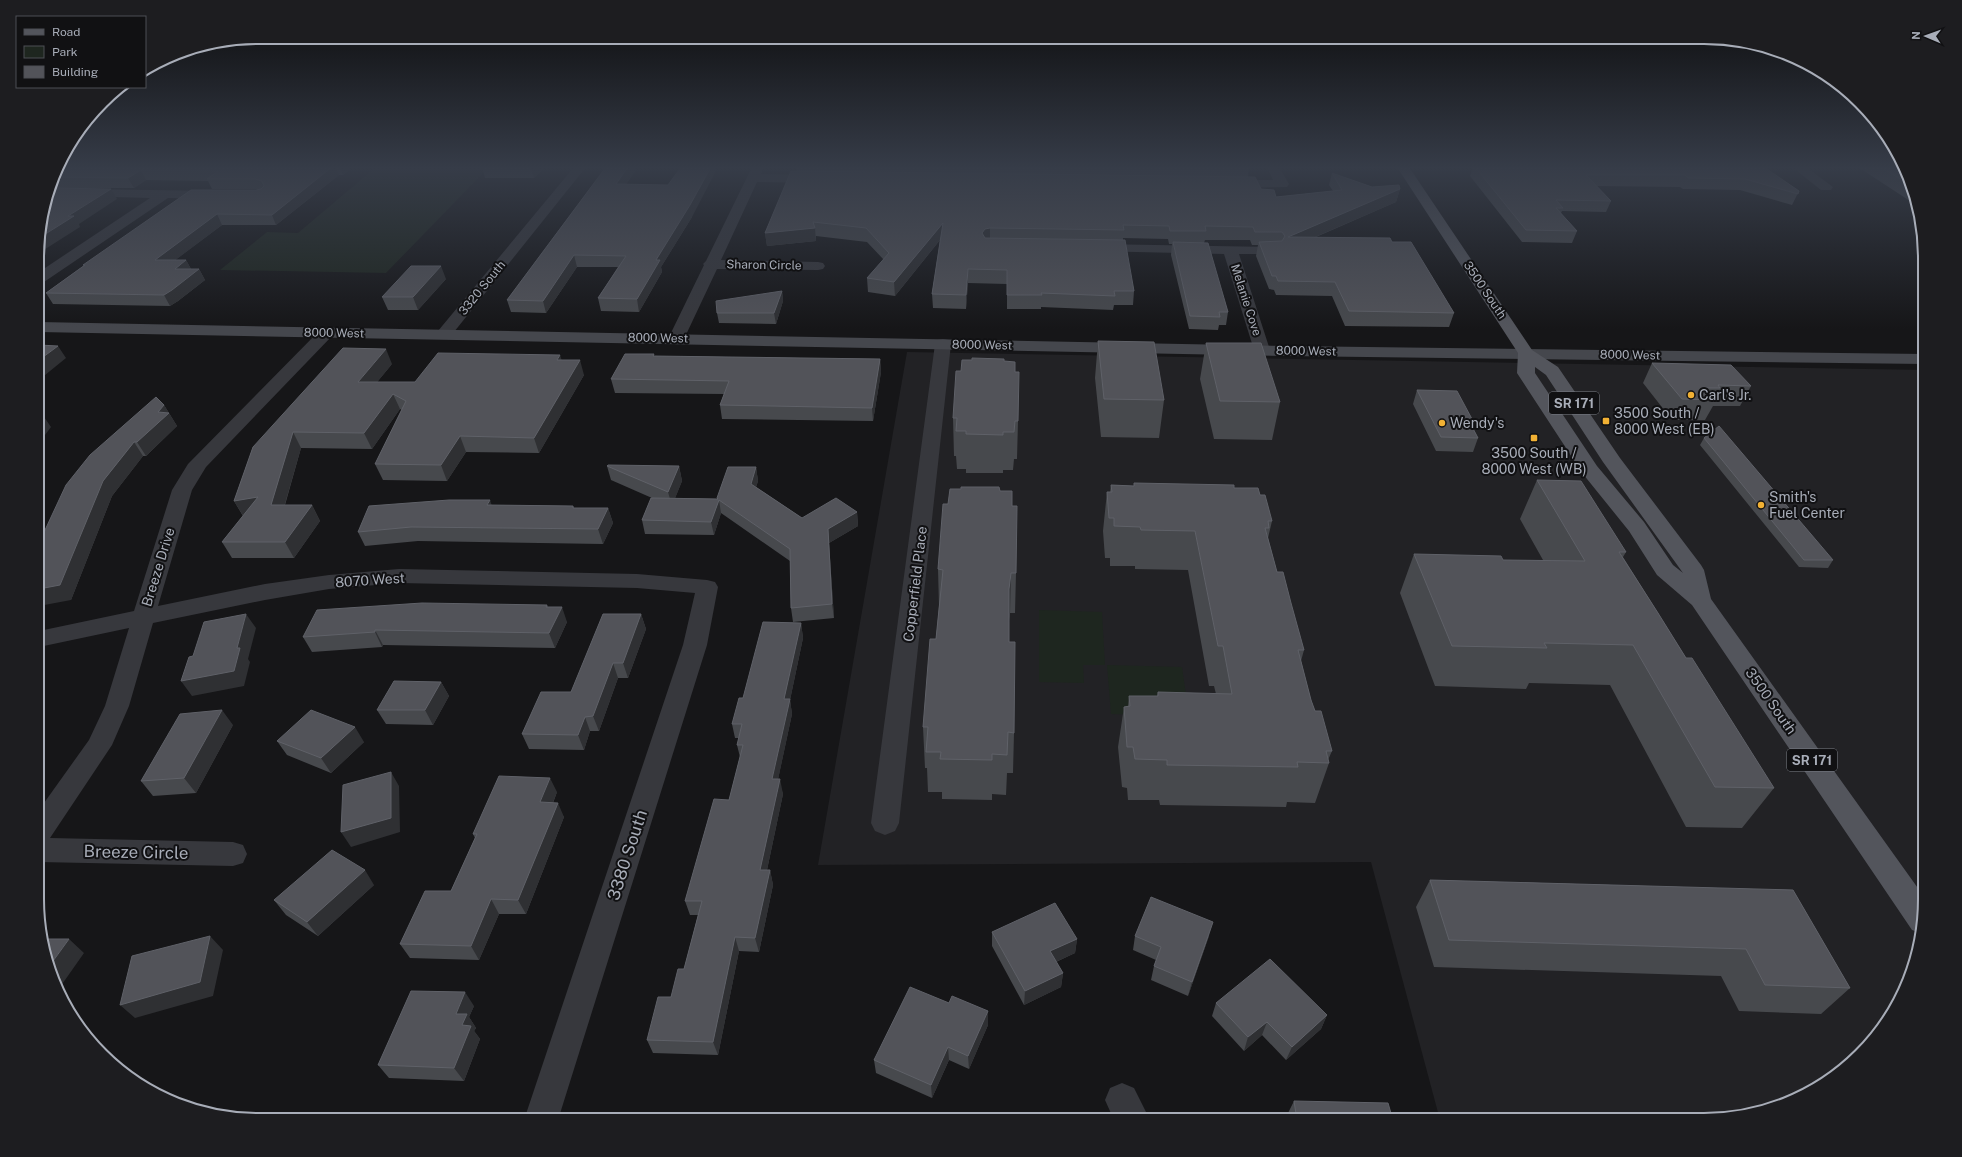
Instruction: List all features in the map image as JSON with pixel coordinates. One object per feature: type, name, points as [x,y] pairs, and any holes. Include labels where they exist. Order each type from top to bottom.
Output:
[{"type":"main road","name":"3500 South","points":[[1439,221],[1526,353],[1526,373],[1590,470],[1637,527],[1665,570],[1700,600],[1918,913]]},
{"type":"street","points":[[44,276],[125,221]]},
{"type":"street","name":"3320 South","points":[[444,334],[536,221]]},
{"type":"street","points":[[676,339],[731,221]]},
{"type":"street","name":"Melanie Cove","points":[[1083,248],[1274,250]]},
{"type":"street","name":"Melanie Cove","points":[[1230,250],[1262,350]]},
{"type":"street","name":"Sharon Circle","points":[[710,264],[818,266]]},
{"type":"street","name":"8000 West","points":[[44,328],[444,334],[1262,350],[1918,360]]},
{"type":"street","name":"Breeze Drive","points":[[44,825],[100,745],[117,706],[182,490],[198,464],[326,333]]},
{"type":"street","name":"Copperfield Place","points":[[885,823],[943,344]]},
{"type":"street","name":"8070 West","points":[[44,638],[272,591],[329,582],[399,576],[637,580],[707,588]]},
{"type":"street","name":"3380 South","points":[[543,1113],[695,645],[707,588]]},
{"type":"street","name":"Breeze Circle","points":[[44,850],[233,854]]},
{"type":"shaded area","points":[[907,352],[1918,370],[1918,913],[1914,941],[1907,968],[1896,994],[1882,1018],[1865,1040],[1845,1060],[1823,1077],[1786,1097],[1760,1106],[1718,1113],[1438,1113],[1371,862],[818,865]]},
{"type":"green space","points":[[312,221],[437,221],[386,273],[220,270],[267,232],[298,233]]},
{"type":"green space","points":[[1039,610],[1102,612],[1105,665],[1083,665],[1084,683],[1039,682]]},
{"type":"green space","points":[[1107,665],[1182,667],[1189,716],[1111,714]]},
{"type":"building","points":[[47,221],[66,221],[45,234]]},
{"type":"building","points":[[146,221],[208,221],[155,260],[186,260],[175,269],[199,269],[164,295],[46,293],[85,265],[83,265]]},
{"type":"building","points":[[566,221],[680,221],[656,260],[660,260],[637,299],[598,298],[626,256],[574,255],[543,301],[507,300]]},
{"type":"building","points":[[770,221],[1325,221],[1288,237],[1390,238],[1392,242],[1411,242],[1454,313],[1349,311],[1335,282],[1278,281],[1276,276],[1272,276],[1259,242],[1282,241],[1285,236],[1282,232],[1255,232],[1253,227],[1205,226],[1206,231],[1170,231],[1169,226],[1123,225],[1124,230],[990,228],[985,229],[982,233],[985,238],[1125,240],[1134,291],[1114,291],[1115,296],[1041,293],[1042,295],[1007,295],[1007,270],[968,269],[966,295],[932,294],[943,223],[894,282],[867,278],[889,253],[866,228],[813,222],[815,228],[765,233]]},
{"type":"building","points":[[1519,221],[1568,221],[1577,231],[1526,230]]},
{"type":"building","points":[[1173,242],[1208,243],[1228,312],[1219,312],[1220,317],[1190,316]]},
{"type":"building","points":[[411,266],[441,266],[413,297],[382,297]]},
{"type":"building","points":[[782,291],[774,313],[717,313],[716,301]]},
{"type":"building","points":[[1098,341],[1154,342],[1164,400],[1104,399]]},
{"type":"building","points":[[1206,343],[1261,343],[1280,402],[1220,401]]},
{"type":"building","points":[[44,345],[58,346],[44,356]]},
{"type":"building","points":[[343,348],[386,349],[358,382],[415,382],[438,353],[560,355],[557,360],[580,360],[534,438],[460,436],[441,465],[375,464],[406,401],[393,394],[364,433],[293,432],[271,505],[312,505],[285,542],[222,542],[258,497],[234,501],[253,447]]},
{"type":"building","points":[[625,354],[654,354],[653,356],[880,359],[872,408],[720,405],[729,381],[611,379]]},
{"type":"building","points":[[972,358],[1004,359],[1004,361],[1015,362],[1015,372],[1019,372],[1018,421],[1015,421],[1014,432],[1003,432],[1003,435],[966,434],[966,431],[956,431],[957,418],[953,418],[956,371],[961,371],[962,360],[972,360]]},
{"type":"building","points":[[1652,363],[1731,365],[1751,386],[1718,385],[1720,388],[1706,388],[1716,400],[1682,399]]},
{"type":"building","points":[[1417,390],[1457,391],[1472,419],[1468,419],[1478,438],[1441,437]]},
{"type":"building","points":[[156,397],[164,405],[158,412],[169,413],[137,442],[134,442],[103,481],[60,585],[44,588],[44,532],[66,485],[90,455]]},
{"type":"building","points":[[1719,426],[1833,560],[1804,560],[1704,438]]},
{"type":"building","points":[[607,466],[679,466],[668,492]]},
{"type":"building","points":[[728,467],[756,467],[751,484],[802,518],[836,498],[857,512],[828,529],[832,604],[791,608],[790,549],[719,500],[711,522],[642,520],[651,498],[718,499],[717,498]]},
{"type":"building","points":[[1537,480],[1581,481],[1626,552],[1619,552],[1686,658],[1692,658],[1774,788],[1715,787],[1633,645],[1544,643],[1547,648],[1452,646],[1414,554],[1501,556],[1503,560],[1585,561]]},
{"type":"building","points":[[1134,483],[1234,485],[1234,488],[1258,488],[1260,495],[1265,495],[1272,521],[1268,521],[1269,528],[1265,528],[1277,572],[1283,572],[1304,650],[1298,650],[1311,700],[1315,711],[1321,711],[1332,751],[1326,751],[1329,763],[1297,762],[1298,767],[1167,765],[1167,760],[1135,759],[1133,747],[1127,747],[1124,707],[1130,706],[1129,696],[1158,696],[1158,692],[1232,694],[1223,646],[1218,646],[1195,531],[1141,530],[1140,527],[1114,526],[1114,518],[1109,518],[1107,492],[1112,492],[1111,485],[1134,486]]},
{"type":"building","points":[[961,487],[999,487],[1000,491],[1012,491],[1012,506],[1017,506],[1016,573],[1011,573],[1009,589],[1009,642],[1015,642],[1014,733],[1008,732],[1007,755],[992,754],[992,760],[940,759],[941,752],[926,752],[928,727],[923,727],[930,639],[936,639],[943,570],[938,569],[943,504],[948,504],[950,489],[961,489]]},
{"type":"building","points":[[449,500],[490,500],[487,505],[608,508],[598,529],[411,527],[358,532],[369,506]]},
{"type":"building","points":[[422,603],[547,605],[546,607],[562,607],[549,633],[375,630],[375,632],[303,637],[317,610]]},
{"type":"building","points":[[246,614],[237,648],[240,648],[234,671],[181,681],[189,657],[193,656],[204,622]]},
{"type":"building","points":[[603,614],[641,614],[623,663],[613,663],[593,716],[585,717],[578,735],[522,734],[541,692],[571,692]]},
{"type":"building","points":[[763,622],[801,623],[784,699],[790,699],[772,779],[780,779],[760,870],[770,870],[755,938],[735,937],[713,1042],[647,1040],[658,997],[671,997],[678,969],[684,969],[702,901],[685,901],[714,799],[729,800],[743,745],[737,745],[742,724],[732,724],[739,698],[743,698]]},
{"type":"building","points":[[394,681],[441,682],[425,710],[377,710]]},
{"type":"building","points":[[222,710],[184,778],[141,781],[180,714]]},
{"type":"building","points":[[311,710],[355,727],[321,758],[277,741]]},
{"type":"building","points":[[391,772],[391,818],[341,832],[343,785]]},
{"type":"building","points":[[499,776],[550,778],[540,802],[558,803],[518,900],[491,899],[471,946],[400,944],[425,891],[451,891],[477,834],[473,834]]},
{"type":"building","points":[[332,850],[365,870],[307,922],[274,900]]},
{"type":"building","points":[[1430,880],[1793,890],[1850,988],[1765,985],[1746,949],[1449,940]]},
{"type":"building","points":[[1151,897],[1213,922],[1192,982],[1154,966],[1161,947],[1135,936]]},
{"type":"building","points":[[1055,903],[1077,939],[1050,951],[1063,973],[1025,991],[992,932]]},
{"type":"building","points":[[210,936],[200,982],[120,1005],[132,956]]},
{"type":"building","points":[[48,939],[69,939],[53,961]]},
{"type":"building","points":[[1270,959],[1327,1015],[1292,1047],[1267,1022],[1248,1037],[1216,1003]]},
{"type":"building","points":[[910,987],[949,1003],[952,996],[988,1011],[968,1056],[948,1047],[931,1085],[874,1060]]},
{"type":"building","points":[[411,991],[465,992],[456,1014],[467,1014],[462,1025],[471,1026],[454,1068],[378,1065]]},
{"type":"building","points":[[1294,1101],[1388,1103],[1391,1113],[1296,1113]]},
{"type":"place","name":"Carl's Jr.","points":[[1691,395]]},
{"type":"place","name":"3500 South / 8000 West (EB)","points":[[1606,421]]},
{"type":"place","name":"Wendy's","points":[[1442,423]]},
{"type":"place","name":"3500 South / 8000 West (WB)","points":[[1534,438]]},
{"type":"place","name":"Smith's Fuel Center","points":[[1761,505]]}]
